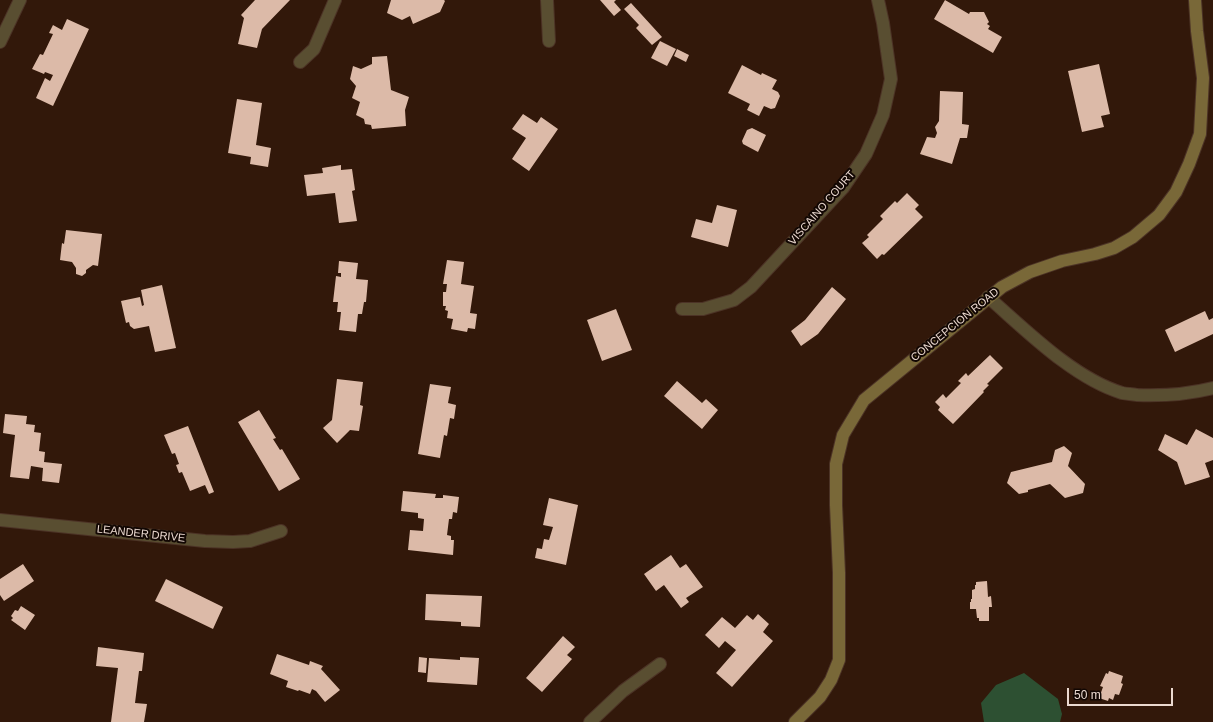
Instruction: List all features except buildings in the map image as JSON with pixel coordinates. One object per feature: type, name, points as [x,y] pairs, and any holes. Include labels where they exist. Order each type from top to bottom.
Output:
[{"type":"street","points":[[0,42],[20,0]]},
{"type":"street","points":[[300,62],[314,49],[335,0]]},
{"type":"street","points":[[547,0],[549,40]]},
{"type":"street","name":"VISCAINO COURT","points":[[682,309],[703,309],[734,300],[751,287],[842,188],[866,154],[884,115],[891,79],[878,0]]},
{"type":"street","name":"CONCEPCION ROAD","points":[[795,722],[820,697],[831,680],[839,660],[839,573],[836,464],[843,435],[864,400],[1002,287],[1030,272],[1062,261],[1095,254],[1114,248],[1146,228],[1159,215],[1176,192],[1189,164],[1200,134],[1203,78],[1195,0]]},
{"type":"street","points":[[988,297],[1024,330],[1074,369],[1098,383],[1123,393],[1156,396],[1213,388]]},
{"type":"street","name":"LEANDER DRIVE","points":[[0,520],[206,541],[250,541],[281,531]]},
{"type":"street","points":[[590,722],[623,691],[660,664]]},
{"type":"green space","points":[[1024,673],[1058,699],[1062,714],[1060,722],[984,722],[981,703],[996,685]]}]
